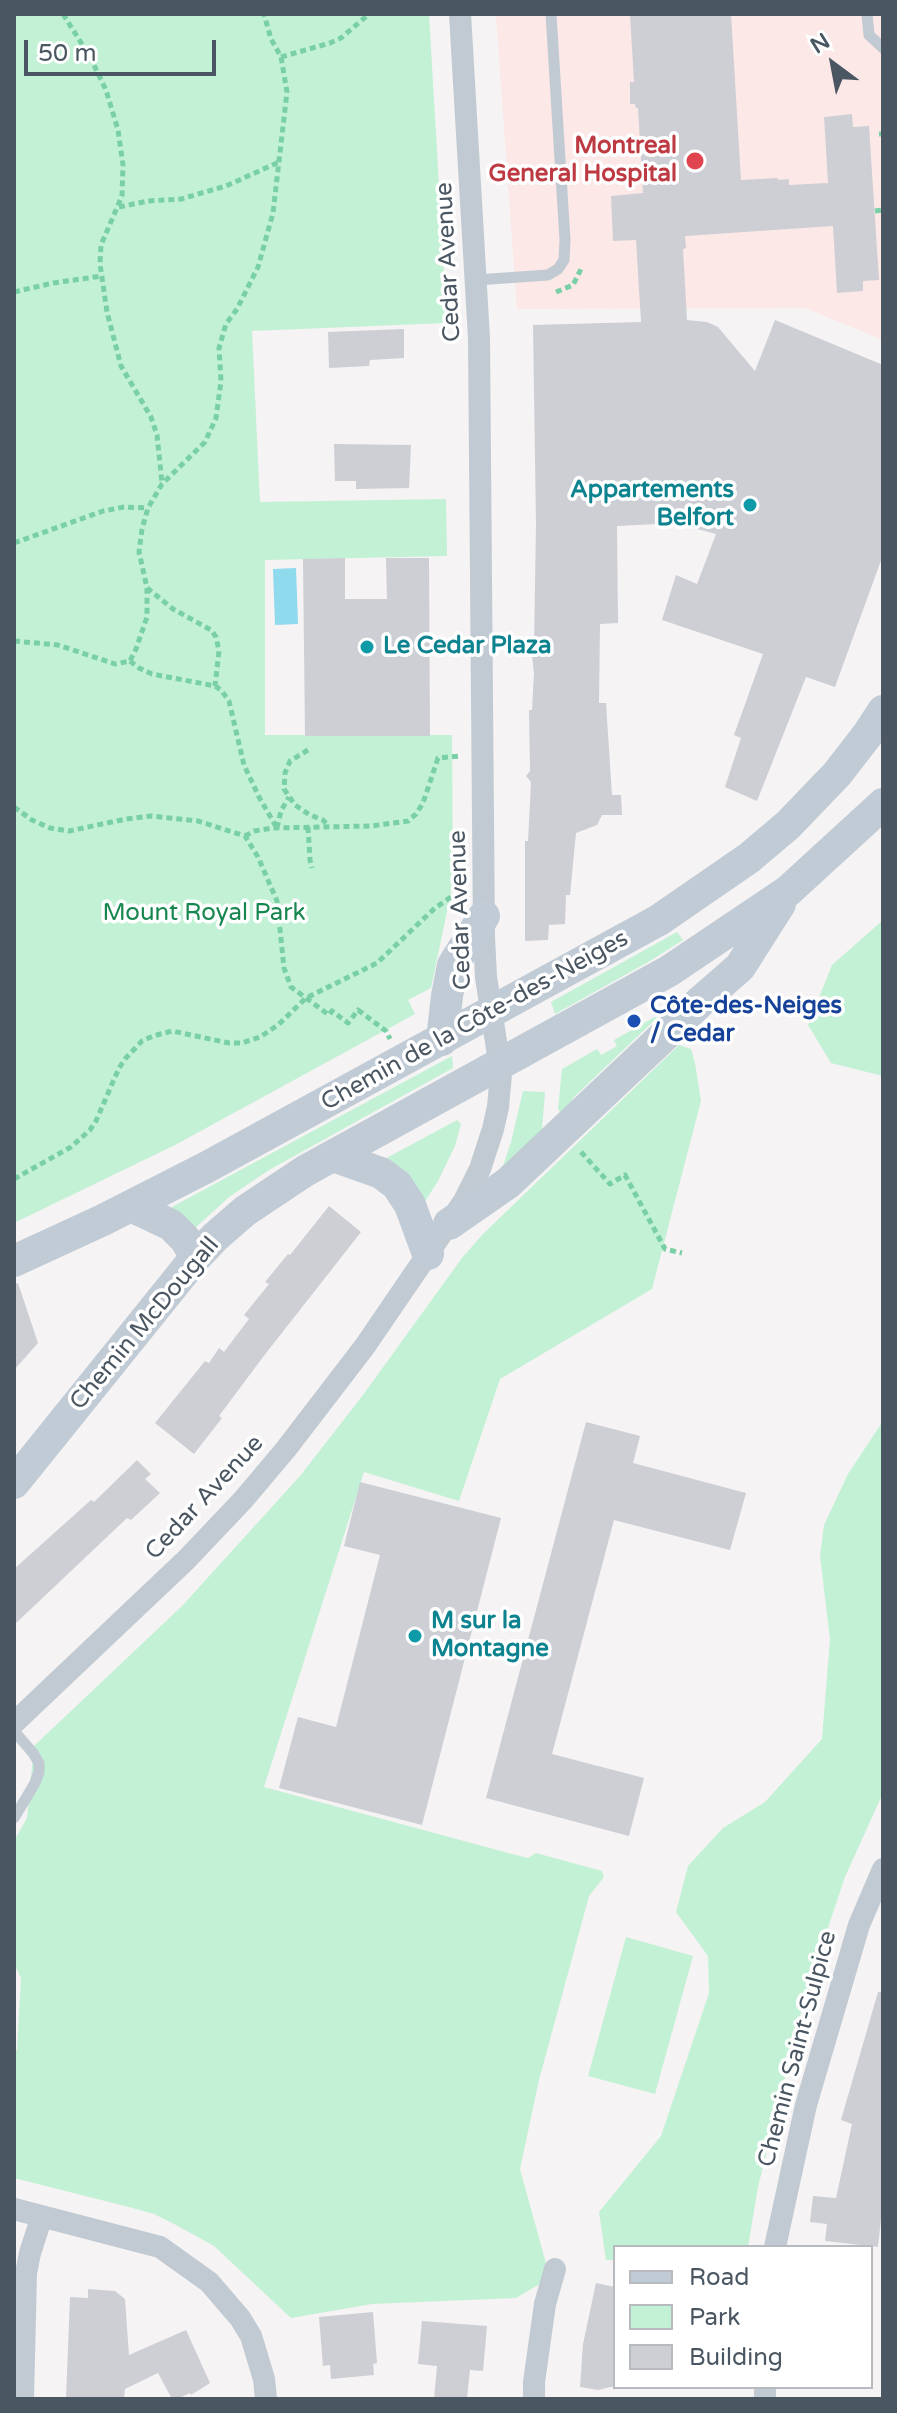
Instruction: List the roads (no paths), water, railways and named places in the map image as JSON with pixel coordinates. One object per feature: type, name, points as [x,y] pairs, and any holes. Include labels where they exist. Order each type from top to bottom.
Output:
[{"type":"main road","name":"Chemin de la Côte-des-Neiges","points":[[14,1261],[131,1206],[642,931],[700,894],[788,825],[829,783],[883,711]]},
{"type":"main road","points":[[449,1224],[508,1183],[740,967],[788,891],[883,804]]},
{"type":"main road","name":"Chemin McDougall","points":[[14,1483],[196,1257],[228,1225],[263,1197],[657,979],[788,891]]},
{"type":"main road","points":[[442,1040],[453,965],[484,916]]},
{"type":"main road","points":[[333,1156],[381,1173],[397,1185],[410,1205],[428,1254]]},
{"type":"main road","points":[[131,1206],[171,1225],[185,1239],[196,1257]]},
{"type":"street","name":"Cedar Avenue","points":[[14,1723],[186,1560],[251,1491],[324,1402],[449,1224],[475,1181],[489,1143],[498,1107],[500,1064],[486,977],[481,437],[476,280],[460,14]]},
{"type":"street","name":"Chemin Saint-Sulpice","points":[[775,2245],[806,2105],[859,1925],[883,1869]]},
{"type":"street","points":[[14,2209],[160,2247],[209,2282],[251,2336],[264,2379],[266,2399]]},
{"type":"street","points":[[23,2399],[25,2284],[30,2253],[42,2216]]},
{"type":"street","points":[[534,2399],[542,2318],[555,2269]]},
{"type":"lane","points":[[476,280],[548,275],[558,269],[564,260],[551,14]]},
{"type":"lane","points":[[867,14],[869,35],[883,48]]},
{"type":"lane","points":[[14,1731],[39,1763],[35,1783],[14,1818]]},
{"type":"water","points":[[296,568],[298,624],[275,625],[273,569]]},
{"type":"place","name":"Montreal General Hospital","points":[[695,161]]},
{"type":"place","name":"Appartements Belfort","points":[[750,505]]},
{"type":"place","name":"Le Cedar Plaza","points":[[367,647]]},
{"type":"place","name":"Côte-des-Neiges / Cedar","points":[[634,1021]]},
{"type":"place","name":"M sur la Montagne","points":[[415,1636]]},
{"type":"park label","name":"Mount Royal Park","points":[[204,914]]}]
